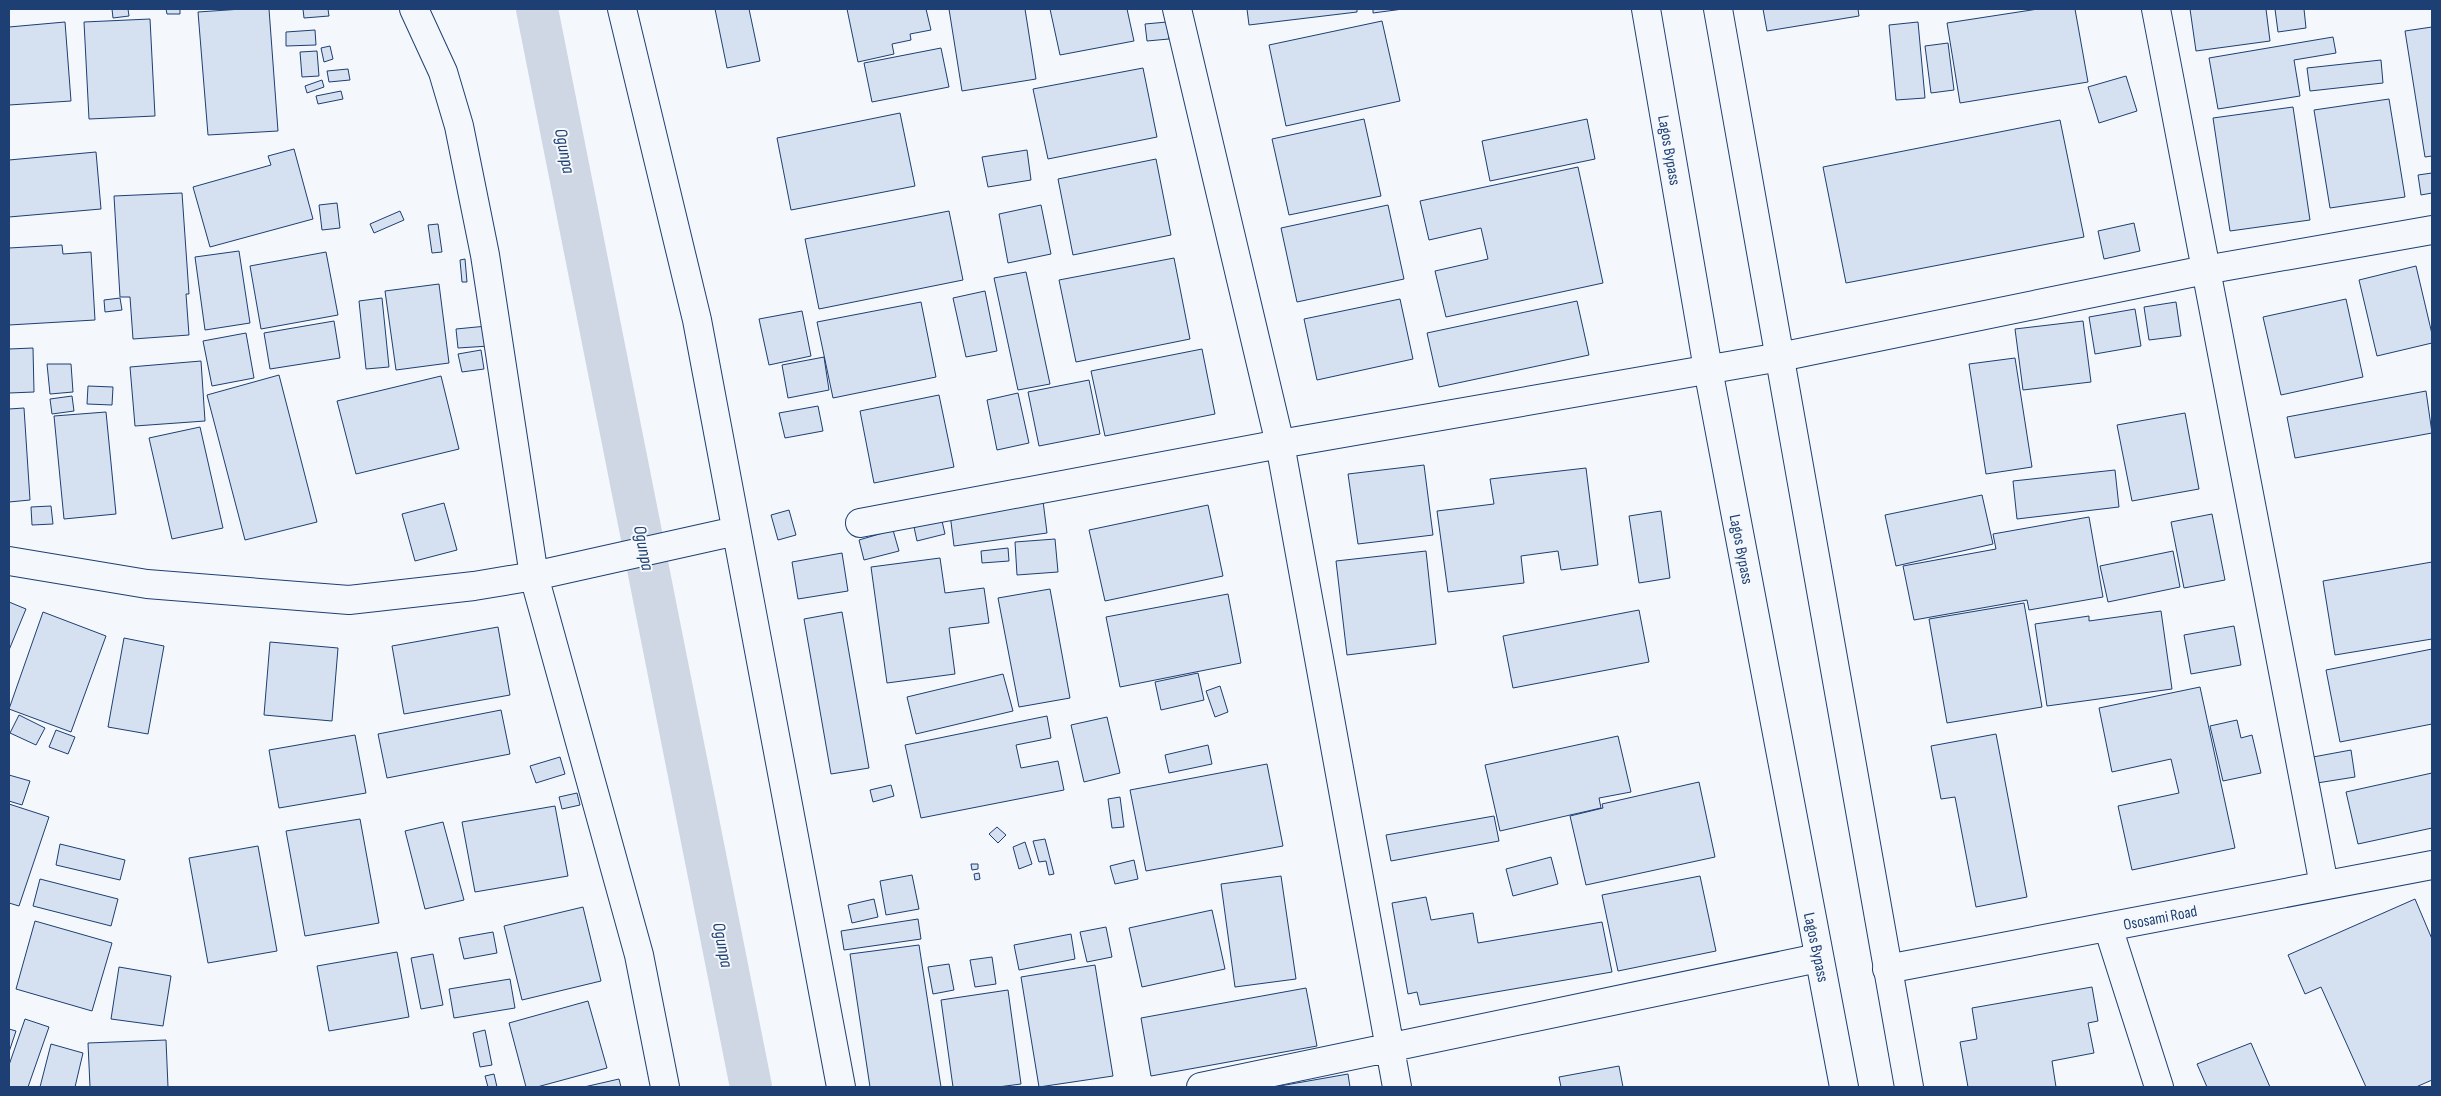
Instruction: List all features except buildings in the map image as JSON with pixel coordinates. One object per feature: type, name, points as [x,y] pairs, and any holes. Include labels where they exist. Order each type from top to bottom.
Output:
[{"type":"street","points":[[414,9],[444,72],[459,126],[485,255],[538,576],[639,956],[665,1087]]},
{"type":"street","points":[[622,9],[697,320],[841,1087]]},
{"type":"street","points":[[1177,9],[1280,444],[1397,1087]]},
{"type":"street","name":"Lagos Bypass","points":[[1646,9],[1708,369],[1818,958],[1844,1087]]},
{"type":"street","points":[[1718,9],[1909,1087]]},
{"type":"street","points":[[2156,9],[2324,885]]},
{"type":"street","points":[[860,523],[1280,444],[1780,357],[2205,270],[2432,230]]},
{"type":"street","points":[[9,561],[147,584],[349,600],[474,586],[538,576],[736,531]]},
{"type":"street","name":"Ososami Road","points":[[1887,970],[2432,865]]},
{"type":"street","points":[[2108,927],[2159,1087]]},
{"type":"street","points":[[1201,1087],[1818,958]]},
{"type":"waterway","name":"Ogunpa","points":[[537,9],[751,1087]]}]
